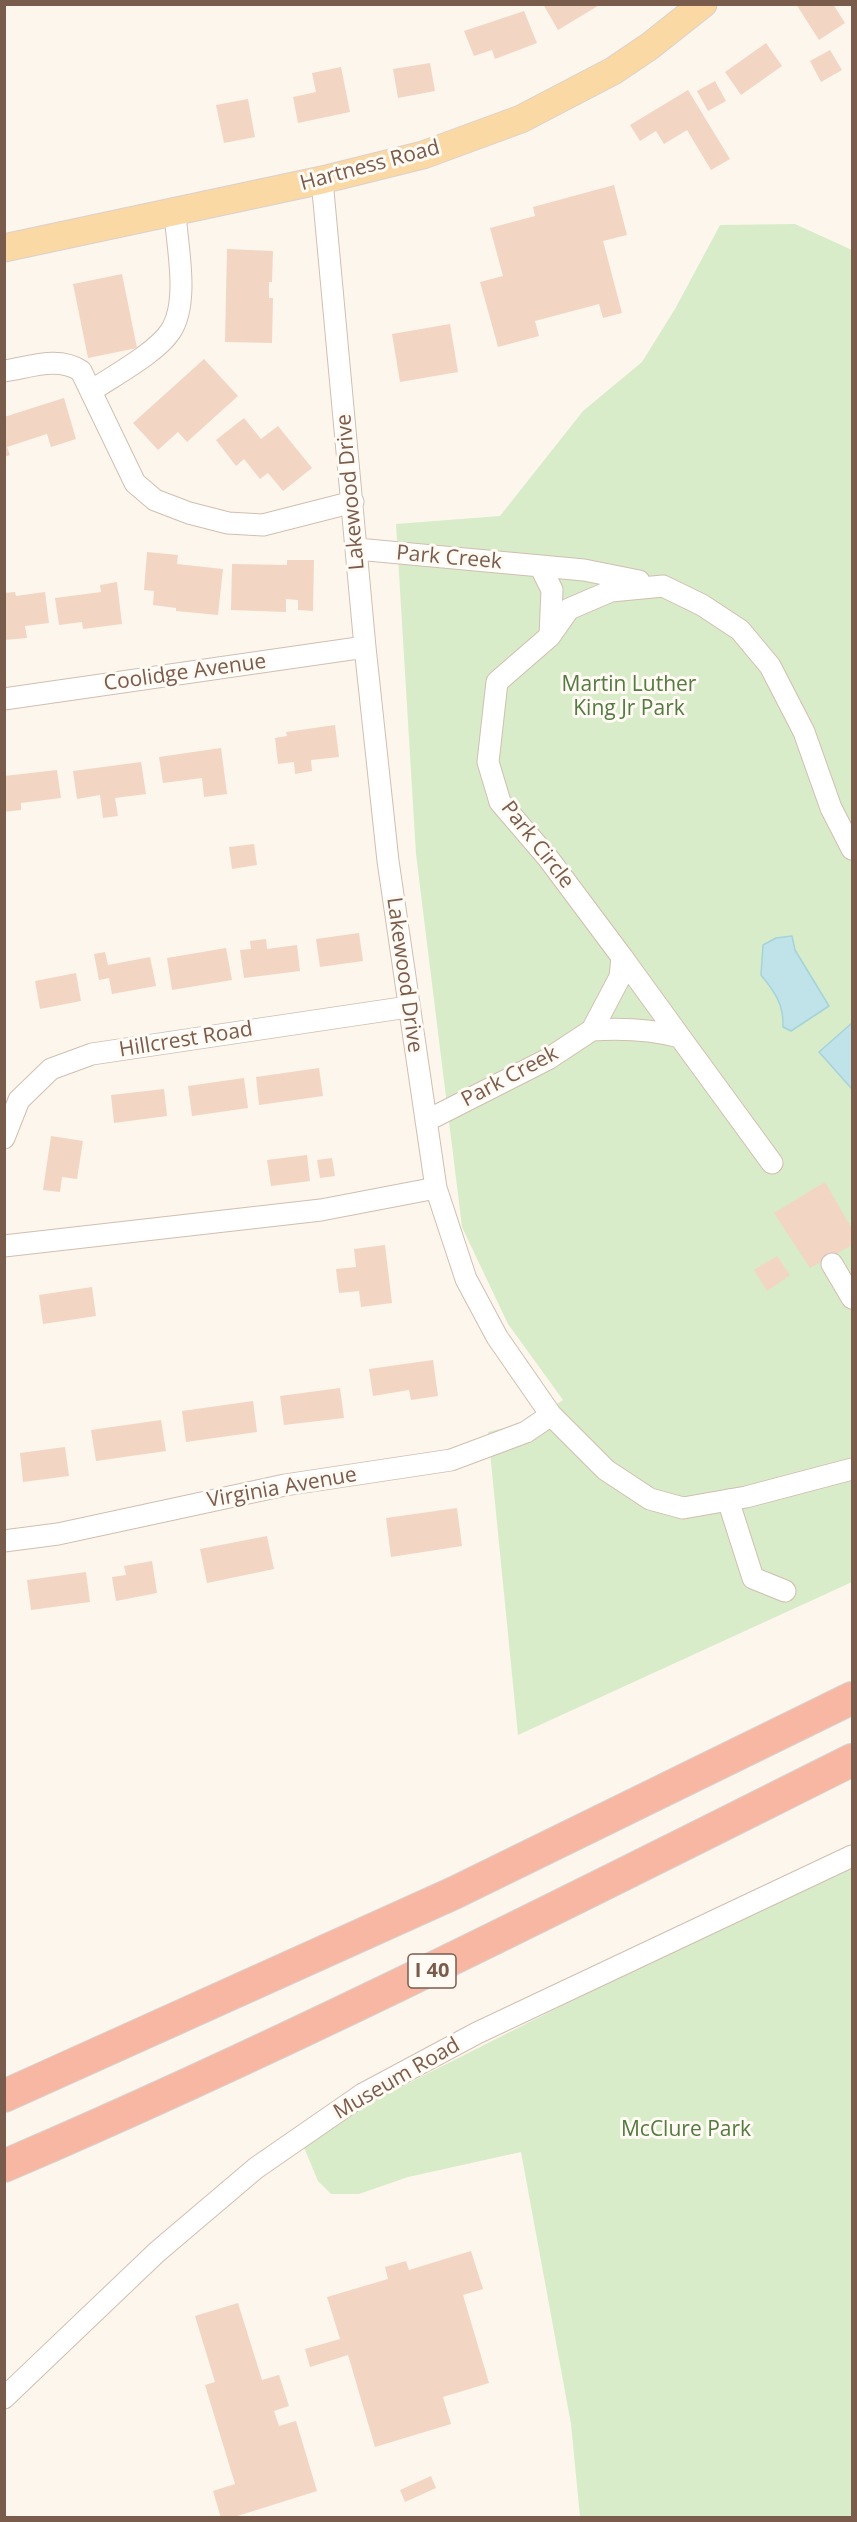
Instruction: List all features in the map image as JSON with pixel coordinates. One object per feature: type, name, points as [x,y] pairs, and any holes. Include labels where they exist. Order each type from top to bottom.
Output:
[{"type":"highway","points":[[4,2096],[454,1893],[852,1698]]},
{"type":"highway","name":"I 40","points":[[4,2166],[131,2112],[430,1972],[852,1760]]},
{"type":"main road","name":"Hartness Road","points":[[4,248],[175,213],[423,155],[521,119],[613,71],[650,46],[696,6]]},
{"type":"street","name":"Lakewood Drive","points":[[322,180],[365,647],[388,861],[436,1188],[466,1280],[497,1337],[551,1415],[606,1470],[650,1499],[683,1508],[728,1500]]},
{"type":"street","points":[[91,391],[159,344],[176,321],[180,305],[180,281],[175,213]]},
{"type":"street","points":[[4,371],[59,362],[72,365],[81,371],[135,483],[155,500],[189,513],[218,520],[263,525],[353,502]]},
{"type":"street","name":"Park Creek","points":[[357,549],[584,570],[663,586]]},
{"type":"street","points":[[540,566],[552,590],[550,636]]},
{"type":"street","points":[[663,586],[702,605],[740,630],[770,666],[804,732],[831,808],[852,849]]},
{"type":"street","name":"Park Circle","points":[[622,957],[548,858],[500,802],[488,762],[497,682],[550,636],[569,609],[611,591],[663,586]]},
{"type":"street","name":"Coolidge Avenue","points":[[4,699],[365,647]]},
{"type":"street","points":[[592,1030],[620,977],[622,957]]},
{"type":"street","points":[[622,957],[772,1162]]},
{"type":"street","name":"Hillcrest Road","points":[[4,1138],[19,1100],[51,1069],[92,1054],[408,1006]]},
{"type":"street","points":[[592,1030],[633,1028],[660,1031],[680,1037]]},
{"type":"street","name":"Park Creek","points":[[426,1121],[548,1059],[592,1030]]},
{"type":"street","points":[[4,1246],[321,1210],[436,1188]]},
{"type":"street","points":[[832,1264],[852,1298]]},
{"type":"street","name":"Virginia Avenue","points":[[4,1541],[58,1534],[285,1485],[451,1460],[526,1432],[551,1415]]},
{"type":"street","points":[[784,1591],[753,1578],[728,1500],[852,1469]]},
{"type":"street","name":"Museum Road","points":[[4,2398],[157,2252],[256,2168],[363,2094],[477,2033],[852,1856]]},
{"type":"green space","name":"Martin Luther King Jr Park","points":[[795,224],[852,250],[852,1582],[518,1735],[488,1432],[531,1421],[563,1400],[508,1324],[462,1227],[416,854],[396,524],[500,516],[583,411],[642,362],[675,309],[720,225]]},
{"type":"green space","name":"McClure Park","points":[[852,1859],[852,2517],[580,2517],[571,2424],[521,2152],[408,2177],[359,2194],[331,2194],[318,2181],[300,2138]]},
{"type":"water","points":[[792,936],[795,950],[829,1006],[791,1031],[783,1027],[778,999],[761,975],[763,945],[776,938]]},
{"type":"water","points":[[852,1023],[852,1089],[819,1052]]},
{"type":"building","points":[[543,4],[601,4],[558,30]]},
{"type":"building","points":[[796,4],[833,4],[845,23],[819,40]]},
{"type":"building","points":[[524,11],[537,43],[495,59],[492,50],[474,56],[464,31]]},
{"type":"building","points":[[766,43],[782,66],[741,95],[725,72]]},
{"type":"building","points":[[830,50],[842,70],[821,82],[810,61]]},
{"type":"building","points":[[430,63],[435,91],[398,98],[393,69]]},
{"type":"building","points":[[341,67],[350,112],[298,123],[293,97],[316,92],[312,73]]},
{"type":"building","points":[[715,81],[726,101],[708,111],[697,91]]},
{"type":"building","points":[[688,90],[730,159],[711,170],[687,130],[664,144],[656,131],[640,141],[630,125]]},
{"type":"building","points":[[248,99],[255,137],[224,143],[216,105]]},
{"type":"building","points":[[614,185],[627,235],[603,241],[622,313],[603,318],[599,304],[535,321],[539,336],[498,347],[480,282],[503,276],[490,228],[535,216],[533,207]]},
{"type":"building","points":[[227,249],[273,251],[272,282],[269,282],[269,298],[273,298],[272,343],[225,342]]},
{"type":"building","points":[[122,274],[137,348],[88,358],[73,284]]},
{"type":"building","points":[[450,324],[458,372],[400,382],[392,334]]},
{"type":"building","points":[[204,359],[238,396],[187,442],[178,432],[158,450],[133,423]]},
{"type":"building","points":[[64,398],[76,439],[51,447],[47,434],[7,447],[10,455],[4,457],[4,417]]},
{"type":"building","points":[[244,418],[261,439],[278,426],[312,468],[283,491],[268,473],[260,479],[244,459],[236,466],[216,440]]},
{"type":"building","points":[[147,552],[178,555],[177,564],[223,569],[218,615],[176,611],[176,608],[153,605],[154,591],[144,590]]},
{"type":"building","points":[[287,560],[314,560],[313,611],[298,610],[298,600],[286,599],[286,612],[231,610],[232,564],[287,565]]},
{"type":"building","points":[[117,582],[122,624],[83,629],[82,622],[59,625],[55,598],[101,592],[100,585]]},
{"type":"building","points":[[15,592],[16,596],[45,592],[49,623],[25,626],[27,638],[4,640],[4,593]]},
{"type":"building","points":[[335,725],[339,757],[311,760],[312,771],[295,774],[294,762],[278,764],[275,738],[287,736],[286,732]]},
{"type":"building","points":[[221,748],[227,794],[204,797],[202,778],[163,783],[159,757]]},
{"type":"building","points":[[141,762],[146,794],[115,798],[118,816],[103,818],[100,795],[77,799],[73,771]]},
{"type":"building","points":[[57,770],[61,798],[21,803],[21,810],[4,812],[4,776]]},
{"type":"building","points":[[254,844],[257,865],[232,869],[229,847]]},
{"type":"building","points":[[359,933],[363,961],[320,967],[316,939]]},
{"type":"building","points":[[266,939],[267,949],[297,945],[300,971],[244,978],[240,950],[251,949],[250,941]]},
{"type":"building","points":[[226,948],[232,980],[172,990],[167,958]]},
{"type":"building","points":[[105,952],[108,965],[150,957],[156,986],[112,994],[109,978],[99,980],[94,954]]},
{"type":"building","points":[[76,973],[81,1001],[40,1009],[35,981]]},
{"type":"building","points":[[319,1068],[323,1096],[259,1105],[256,1077]]},
{"type":"building","points":[[244,1078],[248,1108],[192,1116],[188,1086]]},
{"type":"building","points":[[164,1089],[167,1116],[114,1123],[111,1095]]},
{"type":"building","points":[[51,1136],[83,1141],[77,1179],[62,1177],[60,1192],[43,1190]]},
{"type":"building","points":[[307,1155],[310,1181],[271,1186],[267,1160]]},
{"type":"building","points":[[332,1158],[335,1176],[320,1178],[317,1160]]},
{"type":"building","points":[[825,1182],[852,1229],[852,1245],[810,1268],[774,1213]]},
{"type":"building","points":[[385,1245],[392,1303],[361,1307],[359,1291],[339,1293],[336,1269],[356,1267],[354,1249]]},
{"type":"building","points":[[777,1256],[790,1275],[767,1291],[754,1270]]},
{"type":"building","points":[[92,1287],[96,1316],[43,1324],[39,1295]]},
{"type":"building","points":[[433,1360],[438,1396],[411,1400],[409,1390],[373,1396],[369,1369]]},
{"type":"building","points":[[340,1388],[344,1418],[284,1425],[280,1396]]},
{"type":"building","points":[[253,1401],[257,1432],[186,1442],[182,1411]]},
{"type":"building","points":[[161,1420],[166,1451],[96,1461],[91,1430]]},
{"type":"building","points":[[65,1447],[69,1476],[23,1482],[20,1453]]},
{"type":"building","points":[[457,1508],[462,1546],[391,1557],[386,1518]]},
{"type":"building","points":[[267,1536],[274,1569],[207,1583],[200,1549]]},
{"type":"building","points":[[152,1561],[157,1593],[116,1601],[112,1577],[126,1575],[124,1566]]},
{"type":"building","points":[[86,1572],[90,1602],[31,1610],[27,1580]]},
{"type":"building","points":[[471,2251],[483,2289],[463,2295],[489,2383],[443,2397],[451,2424],[375,2447],[348,2355],[310,2367],[305,2349],[340,2339],[327,2297],[388,2279],[385,2267],[406,2261],[409,2270]]},
{"type":"building","points":[[238,2303],[262,2380],[279,2375],[289,2406],[274,2411],[279,2426],[296,2421],[317,2491],[231,2518],[221,2518],[213,2491],[235,2484],[205,2385],[215,2382],[195,2316]]},
{"type":"building","points":[[431,2476],[436,2488],[405,2502],[400,2490]]}]
